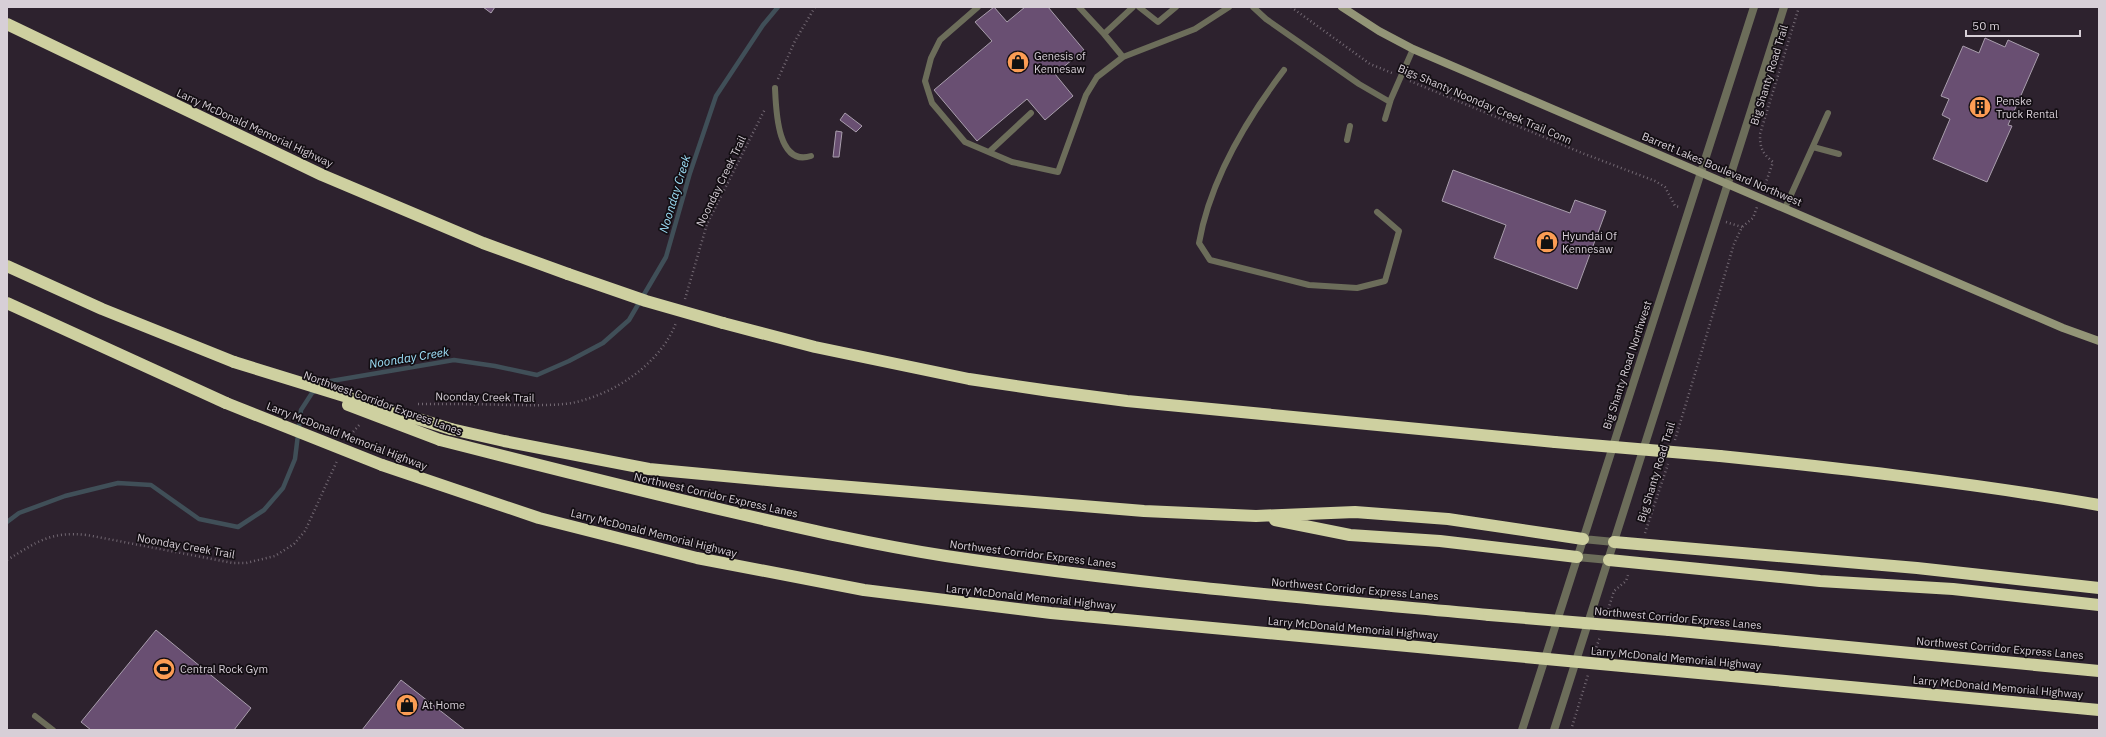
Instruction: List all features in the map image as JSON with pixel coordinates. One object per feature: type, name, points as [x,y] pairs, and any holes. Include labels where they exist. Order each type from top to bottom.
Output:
[{"type":"highway","name":"Larry McDonald Memorial Highway","points":[[7,24],[322,175],[483,243],[646,301],[815,347],[969,379],[1143,403],[1720,456],[1932,479],[2027,492],[2099,505]]},
{"type":"highway","name":"Northwest Corridor Express Lanes","points":[[7,266],[102,309],[234,362],[440,440],[620,486],[833,536],[944,556],[1054,571],[1272,595],[1669,630],[2099,671]]},
{"type":"highway","name":"Larry McDonald Memorial Highway","points":[[7,303],[226,403],[382,465],[539,518],[696,558],[864,590],[1051,613],[2099,710]]},
{"type":"highway","points":[[234,362],[451,429],[504,441],[649,469],[786,482],[1144,511],[1256,516],[1355,512],[1448,519],[1583,539]]},
{"type":"highway","points":[[1256,516],[1350,535],[1440,541],[1577,557]]},
{"type":"highway","points":[[1614,542],[1917,568],[2099,588]]},
{"type":"highway","points":[[1609,560],[1820,581],[1968,591],[2099,605]]},
{"type":"main road","name":"Barrett Lakes Boulevard Northwest","points":[[1342,7],[1379,31],[1413,49],[1729,183],[2063,328],[2099,341]]},
{"type":"street","name":"Big Shanty Road Northwest","points":[[1522,730],[1754,7]]},
{"type":"street","points":[[1554,730],[1784,7]]},
{"type":"street","points":[[1583,539],[1614,542]]},
{"type":"street","points":[[1577,557],[1609,560]]},
{"type":"lane","points":[[978,7],[940,40],[931,58],[925,81],[932,104],[965,142],[1012,162],[1058,172],[1086,95],[1097,77],[1123,58],[1196,29],[1229,7]]},
{"type":"lane","points":[[1079,7],[1104,34],[1123,58]]},
{"type":"lane","points":[[1104,34],[1133,7]]},
{"type":"lane","points":[[1139,7],[1158,22],[1176,7]]},
{"type":"lane","points":[[1253,7],[1266,19],[1341,71],[1390,102]]},
{"type":"lane","points":[[1385,118],[1390,102],[1413,49]]},
{"type":"lane","points":[[1284,70],[1260,102],[1229,155],[1202,224],[1199,243],[1210,260],[1309,285],[1357,288],[1385,281],[1399,231],[1377,212]]},
{"type":"lane","points":[[775,88],[776,108],[784,144],[796,157],[804,158],[811,156]]},
{"type":"lane","points":[[989,152],[1031,113]]},
{"type":"lane","points":[[1785,208],[1814,147],[1828,113]]},
{"type":"lane","points":[[1348,140],[1350,126]]},
{"type":"lane","points":[[1814,147],[1839,154]]},
{"type":"lane","points":[[35,716],[53,730]]},
{"type":"path","name":"Noonday Creek Trail","points":[[683,304],[707,224],[775,88],[795,41],[816,7]]},
{"type":"path","name":"Bigs Shanty Noonday Creek Trail Conn","points":[[1291,7],[1370,64],[1582,153],[1655,181],[1665,187],[1675,206]]},
{"type":"path","name":"Big Shanty Road Trail","points":[[1772,166],[1773,162],[1760,148],[1760,134],[1799,7]]},
{"type":"path","name":"Big Shanty Road Trail","points":[[1675,441],[1734,244],[1742,227],[1753,218]]},
{"type":"path","name":"Noonday Creek Trail","points":[[411,404],[551,405],[587,399],[623,382],[644,367],[670,335],[678,318]]},
{"type":"path","points":[[346,443],[351,432],[365,419]]},
{"type":"path","name":"Noonday Creek Trail","points":[[7,560],[52,535],[68,533],[87,535],[233,563],[246,563],[275,556],[294,544],[305,531],[339,456]]},
{"type":"path","name":"Big Shanty Road Trail","points":[[1640,544],[1652,516],[1668,463]]},
{"type":"path","points":[[1605,621],[1614,592],[1626,581],[1633,562]]},
{"type":"path","points":[[1594,657],[1600,635]]},
{"type":"path","points":[[1571,730],[1589,672]]},
{"type":"building","points":[[483,7],[495,7],[491,13]]},
{"type":"building","name":"Genesis of Kennesaw","points":[[994,7],[1007,22],[1025,7],[1048,7],[1084,50],[1055,74],[1073,96],[1045,120],[1027,99],[977,141],[934,90],[992,41],[975,22]]},
{"type":"building","name":"Penske Truck Rental","points":[[1985,38],[2005,47],[2008,40],[2039,54],[2008,125],[2012,126],[1987,182],[1933,159],[1950,119],[1942,115],[1949,99],[1941,96],[1963,46],[1979,53]]},
{"type":"building","points":[[845,113],[862,126],[856,132],[840,120]]},
{"type":"building","points":[[836,131],[842,132],[839,157],[833,157]]},
{"type":"building","name":"Hyundai Of Kennesaw","points":[[1453,170],[1570,213],[1575,200],[1606,211],[1577,289],[1494,258],[1506,225],[1442,201]]},
{"type":"building","name":"Central Rock Gym","points":[[156,630],[251,708],[234,730],[91,730],[81,722]]},
{"type":"building","name":"At Home","points":[[401,680],[465,730],[362,730]]},
{"type":"waterway","name":"Noonday Creek","points":[[7,522],[19,513],[65,496],[118,483],[151,485],[199,519],[238,527],[264,510],[283,488],[295,459],[301,410],[312,393],[331,381],[454,360],[495,366],[537,375],[569,361],[603,343],[629,320],[666,257],[690,173],[716,96],[763,25],[778,7]]},
{"type":"place","name":"Genesis of Kennesaw","points":[[1018,62]]},
{"type":"place","name":"Penske Truck Rental","points":[[1980,107]]},
{"type":"place","name":"Hyundai Of Kennesaw","points":[[1547,242]]},
{"type":"place","name":"Central Rock Gym","points":[[164,669]]},
{"type":"place","name":"At Home","points":[[407,705]]}]
